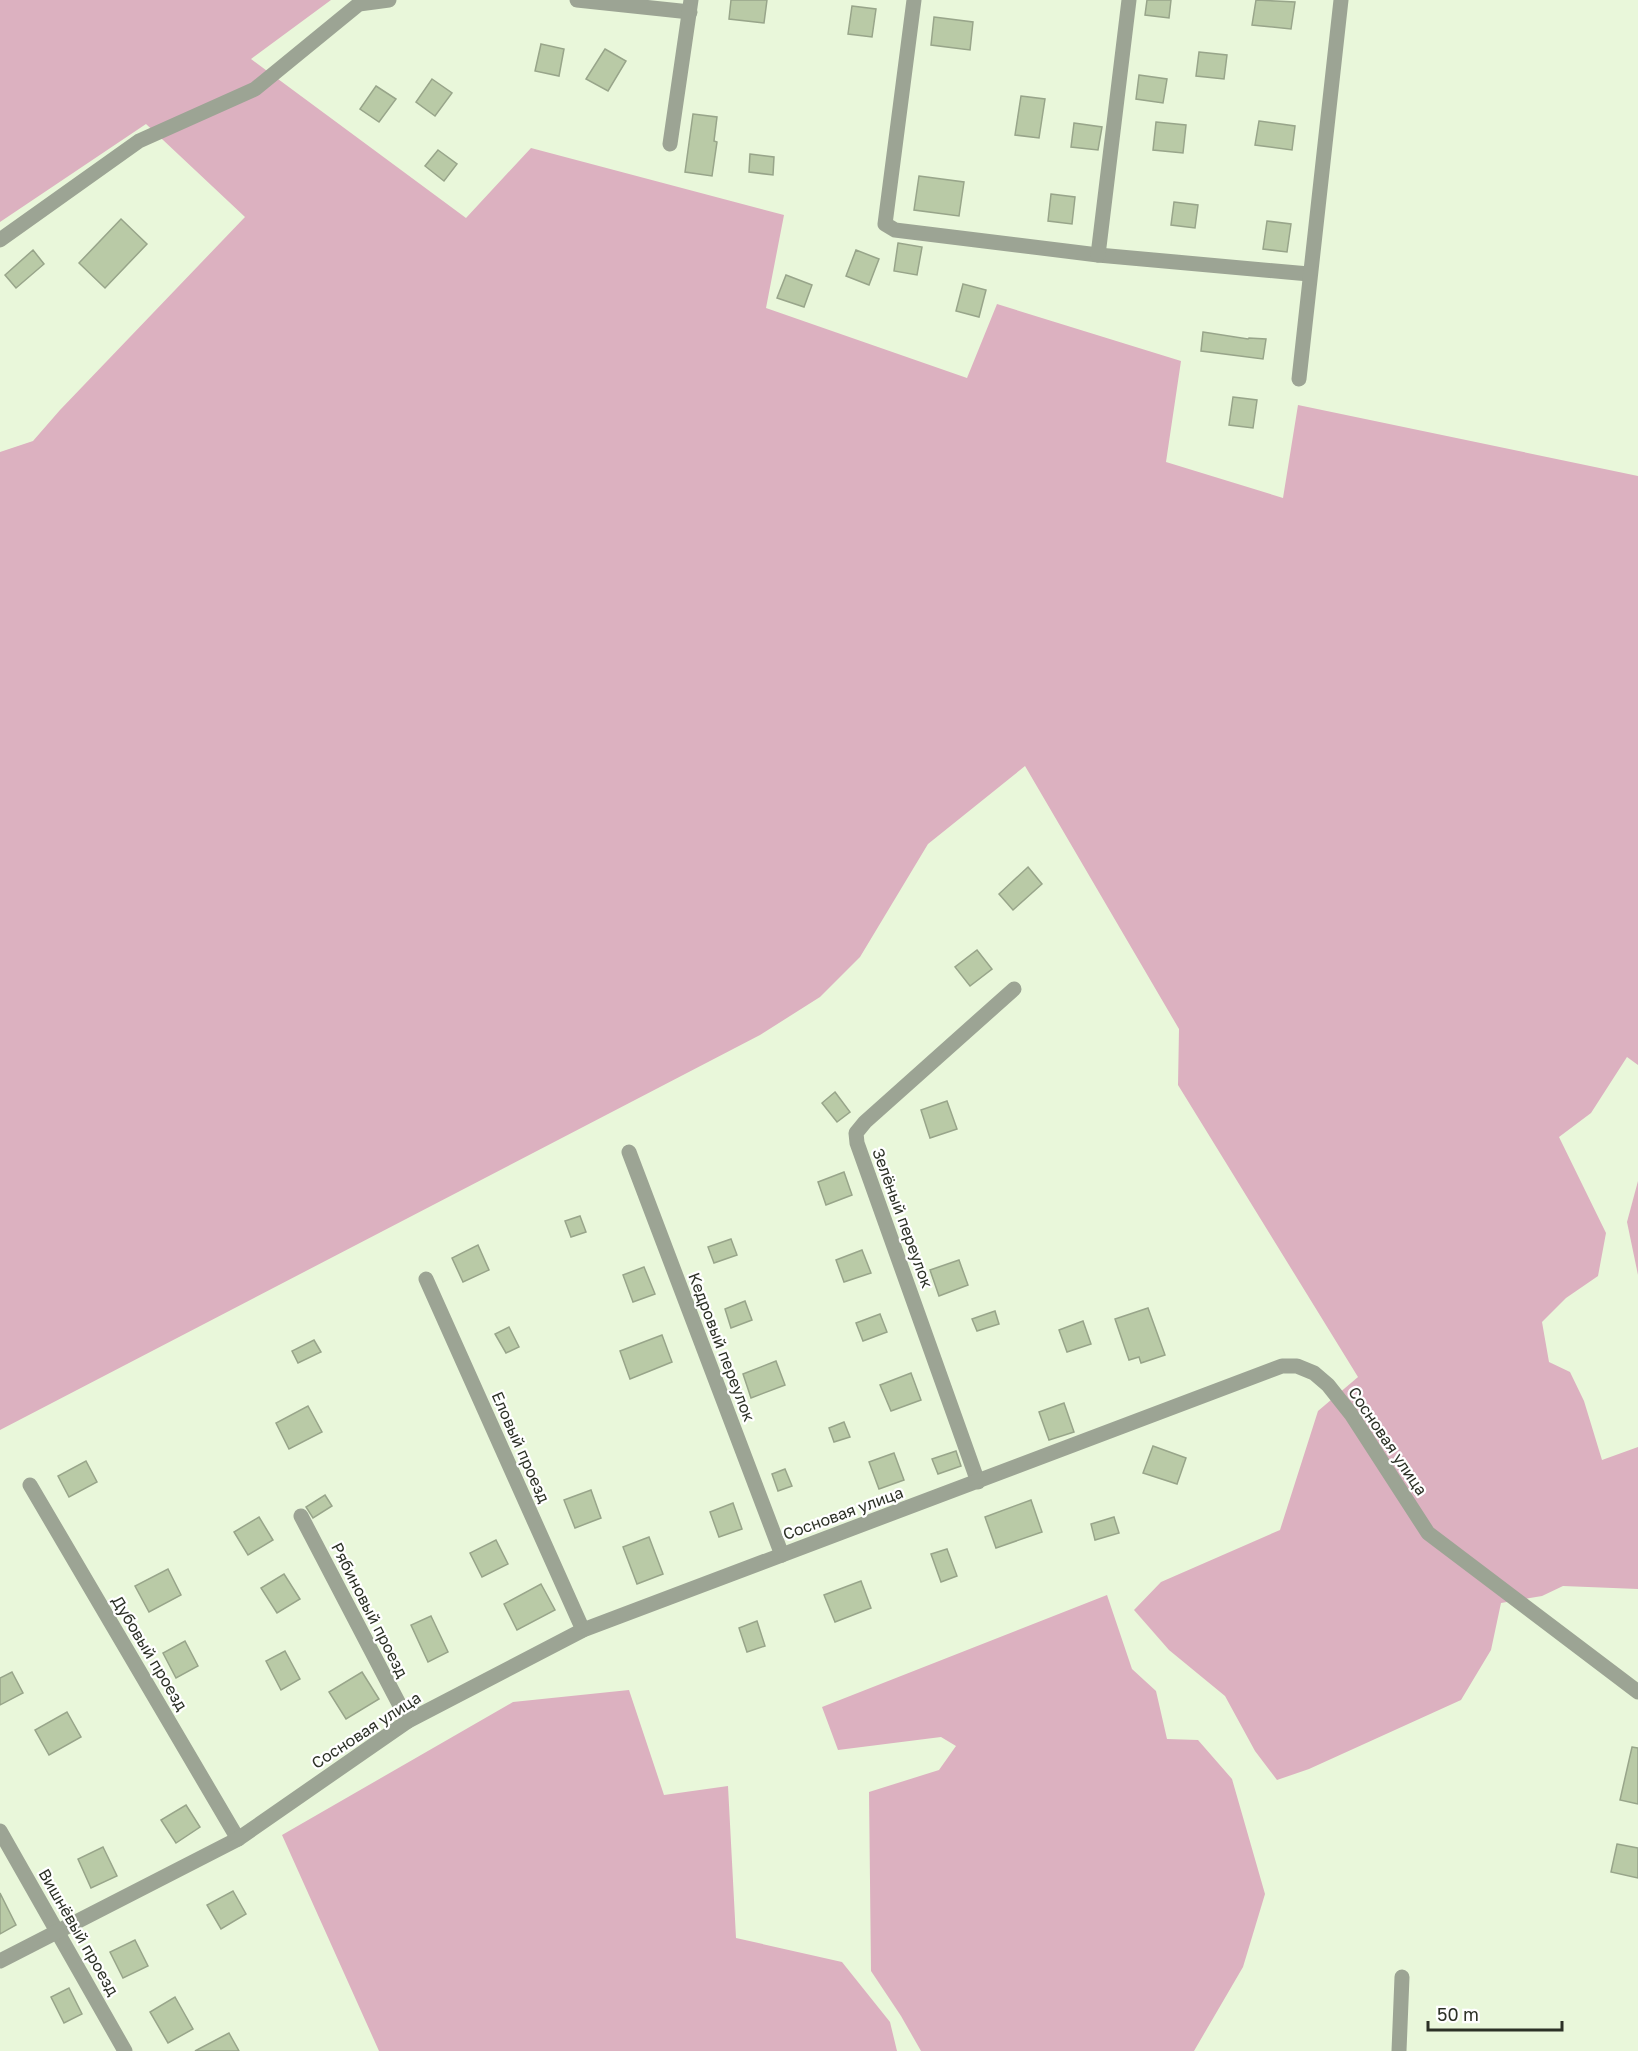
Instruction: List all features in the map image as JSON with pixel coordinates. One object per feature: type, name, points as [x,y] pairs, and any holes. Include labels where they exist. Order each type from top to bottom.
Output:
[{"type":"street","points":[[0,240],[139,141],[255,89],[359,4],[389,0]]},
{"type":"street","points":[[577,0],[690,6],[670,144]]},
{"type":"street","points":[[914,0],[885,224],[895,230],[1098,255],[1309,274]]},
{"type":"street","points":[[1098,255],[1129,0]]},
{"type":"street","points":[[1299,379],[1341,0]]},
{"type":"street","name":"Зелёный переулок","points":[[978,1482],[857,1143],[856,1133],[865,1122],[1014,989]]},
{"type":"street","name":"Кедровый переулок","points":[[629,1152],[782,1555]]},
{"type":"street","name":"Еловый проезд","points":[[426,1279],[583,1630]]},
{"type":"street","name":"Сосновая улица","points":[[0,1961],[238,1839],[408,1721],[583,1630],[1282,1366],[1297,1366],[1314,1373],[1328,1385],[1351,1414],[1428,1533],[1638,1692]]},
{"type":"street","name":"Дубовый проезд","points":[[30,1485],[238,1839]]},
{"type":"street","name":"Рябиновый проезд","points":[[301,1516],[408,1721]]},
{"type":"street","name":"Вишнёвый проезд","points":[[0,1831],[125,2051]]},
{"type":"street","points":[[1399,2051],[1402,1977]]},
{"type":"shaded area","points":[[0,0],[331,0],[251,59],[466,218],[531,148],[784,215],[766,308],[967,378],[997,304],[1181,361],[1166,462],[1283,498],[1298,405],[1638,476],[1638,1065],[1627,1057],[1591,1113],[1559,1137],[1606,1233],[1598,1276],[1566,1298],[1542,1322],[1549,1362],[1570,1372],[1584,1401],[1602,1460],[1638,1447],[1638,1589],[1563,1586],[1542,1596],[1501,1603],[1491,1650],[1461,1700],[1309,1769],[1277,1780],[1255,1751],[1225,1696],[1169,1650],[1134,1610],[1161,1582],[1280,1530],[1318,1411],[1358,1377],[1178,1085],[1179,1029],[1025,766],[928,844],[860,957],[820,997],[760,1035],[0,1430],[0,452],[33,441],[245,217],[146,124],[0,222]]},
{"type":"shaded area","points":[[1638,1181],[1638,1275],[1627,1222]]},
{"type":"shaded area","points":[[1107,1595],[1132,1669],[1156,1691],[1167,1739],[1198,1740],[1232,1779],[1265,1894],[1243,1967],[1194,2051],[921,2051],[871,1971],[869,1792],[939,1770],[956,1746],[941,1737],[838,1750],[822,1707]]},
{"type":"shaded area","points":[[629,1690],[664,1795],[728,1786],[736,1938],[842,1962],[890,2022],[897,2051],[379,2051],[282,1835],[513,1702]]},
{"type":"building","points":[[731,0],[767,0],[764,23],[729,19]]},
{"type":"building","points":[[1147,0],[1171,0],[1169,18],[1145,15]]},
{"type":"building","points":[[1256,0],[1295,2],[1291,29],[1252,25]]},
{"type":"building","points":[[852,6],[876,9],[872,37],[848,34]]},
{"type":"building","points":[[934,17],[973,22],[970,50],[931,45]]},
{"type":"building","points":[[541,44],[564,49],[559,76],[535,71]]},
{"type":"building","points":[[605,49],[626,61],[608,91],[586,79]]},
{"type":"building","points":[[1199,52],[1227,55],[1224,79],[1196,76]]},
{"type":"building","points":[[1139,75],[1167,79],[1163,103],[1136,99]]},
{"type":"building","points":[[432,79],[452,93],[435,116],[416,102]]},
{"type":"building","points":[[376,86],[396,99],[379,122],[360,109]]},
{"type":"building","points":[[1021,96],[1045,99],[1039,138],[1015,135]]},
{"type":"building","points":[[693,114],[717,117],[714,141],[717,142],[712,176],[685,172]]},
{"type":"building","points":[[1259,121],[1295,126],[1292,150],[1255,145]]},
{"type":"building","points":[[1156,122],[1186,125],[1183,153],[1153,150]]},
{"type":"building","points":[[1074,123],[1102,127],[1098,150],[1071,147]]},
{"type":"building","points":[[438,150],[457,164],[444,181],[425,166]]},
{"type":"building","points":[[750,154],[774,157],[773,175],[749,172]]},
{"type":"building","points":[[919,176],[964,182],[959,216],[914,210]]},
{"type":"building","points":[[1051,194],[1075,197],[1072,224],[1048,221]]},
{"type":"building","points":[[1174,202],[1198,205],[1195,228],[1171,225]]},
{"type":"building","points":[[121,219],[147,244],[105,288],[79,263]]},
{"type":"building","points":[[1267,221],[1291,224],[1287,252],[1263,249]]},
{"type":"building","points":[[898,243],[922,247],[917,275],[894,271]]},
{"type":"building","points":[[33,250],[44,264],[16,288],[5,275]]},
{"type":"building","points":[[856,250],[879,259],[869,285],[846,276]]},
{"type":"building","points":[[786,275],[812,285],[804,307],[777,298]]},
{"type":"building","points":[[963,284],[986,290],[979,317],[956,311]]},
{"type":"building","points":[[1203,332],[1248,339],[1266,339],[1263,359],[1201,351]]},
{"type":"building","points":[[1233,397],[1257,400],[1253,428],[1229,425]]},
{"type":"building","points":[[1028,867],[1042,884],[1013,910],[999,894]]},
{"type":"building","points":[[977,950],[992,969],[970,986],[955,967]]},
{"type":"building","points":[[835,1092],[850,1112],[837,1122],[822,1103]]},
{"type":"building","points":[[947,1101],[957,1129],[930,1138],[921,1110]]},
{"type":"building","points":[[844,1172],[852,1195],[826,1205],[818,1182]]},
{"type":"building","points":[[580,1216],[586,1232],[571,1237],[565,1221]]},
{"type":"building","points":[[731,1239],[737,1255],[714,1263],[708,1247]]},
{"type":"building","points":[[478,1245],[489,1270],[463,1282],[452,1258]]},
{"type":"building","points":[[862,1250],[871,1273],[844,1282],[836,1260]]},
{"type":"building","points":[[959,1260],[968,1285],[939,1296],[930,1270]]},
{"type":"building","points":[[644,1267],[655,1294],[633,1302],[623,1275]]},
{"type":"building","points":[[745,1301],[752,1320],[731,1328],[725,1309]]},
{"type":"building","points":[[1148,1308],[1165,1355],[1141,1363],[1139,1357],[1129,1360],[1115,1319]]},
{"type":"building","points":[[995,1311],[999,1324],[977,1331],[972,1319]]},
{"type":"building","points":[[880,1314],[887,1332],[863,1341],[856,1323]]},
{"type":"building","points":[[1083,1321],[1091,1344],[1067,1352],[1059,1330]]},
{"type":"building","points":[[509,1327],[519,1347],[506,1353],[495,1334]]},
{"type":"building","points":[[662,1335],[672,1362],[630,1379],[620,1351]]},
{"type":"building","points":[[314,1340],[321,1352],[298,1363],[292,1351]]},
{"type":"building","points":[[776,1361],[785,1385],[751,1398],[743,1374]]},
{"type":"building","points":[[911,1373],[921,1400],[891,1411],[880,1385]]},
{"type":"building","points":[[1064,1403],[1074,1432],[1049,1440],[1039,1412]]},
{"type":"building","points":[[308,1406],[322,1432],[289,1449],[276,1423]]},
{"type":"building","points":[[844,1422],[850,1437],[834,1442],[829,1428]]},
{"type":"building","points":[[1153,1446],[1186,1458],[1177,1484],[1143,1473]]},
{"type":"building","points":[[956,1451],[961,1466],[938,1474],[932,1459]]},
{"type":"building","points":[[894,1453],[904,1480],[879,1489],[869,1462]]},
{"type":"building","points":[[86,1461],[97,1482],[69,1497],[58,1476]]},
{"type":"building","points":[[785,1469],[792,1486],[778,1491],[772,1474]]},
{"type":"building","points":[[591,1490],[601,1518],[575,1528],[564,1500]]},
{"type":"building","points":[[325,1495],[332,1506],[313,1518],[306,1507]]},
{"type":"building","points":[[1031,1500],[1042,1532],[996,1548],[985,1517]]},
{"type":"building","points":[[733,1503],[742,1529],[719,1537],[710,1512]]},
{"type":"building","points":[[259,1517],[273,1540],[248,1555],[234,1532]]},
{"type":"building","points":[[1114,1517],[1119,1533],[1095,1540],[1091,1524]]},
{"type":"building","points":[[649,1537],[663,1574],[637,1584],[623,1547]]},
{"type":"building","points":[[496,1540],[508,1564],[482,1577],[470,1553]]},
{"type":"building","points":[[947,1549],[957,1576],[941,1582],[931,1554]]},
{"type":"building","points":[[168,1569],[181,1595],[149,1612],[135,1586]]},
{"type":"building","points":[[284,1574],[300,1599],[277,1613],[261,1588]]},
{"type":"building","points":[[861,1581],[871,1608],[835,1622],[824,1595]]},
{"type":"building","points":[[541,1584],[555,1610],[517,1630],[504,1604]]},
{"type":"building","points":[[431,1616],[448,1652],[428,1662],[411,1625]]},
{"type":"building","points":[[757,1621],[765,1646],[747,1652],[739,1628]]},
{"type":"building","points":[[185,1641],[198,1666],[176,1678],[163,1653]]},
{"type":"building","points":[[285,1651],[300,1679],[281,1690],[266,1661]]},
{"type":"building","points":[[12,1672],[23,1693],[0,1705],[0,1678]]},
{"type":"building","points":[[362,1672],[379,1699],[346,1719],[329,1692]]},
{"type":"building","points":[[67,1712],[81,1737],[49,1755],[35,1730]]},
{"type":"building","points":[[1632,1747],[1638,1748],[1638,1804],[1620,1800]]},
{"type":"building","points":[[186,1805],[200,1827],[176,1843],[161,1820]]},
{"type":"building","points":[[1617,1844],[1638,1848],[1638,1878],[1611,1872]]},
{"type":"building","points":[[103,1847],[117,1876],[91,1888],[78,1859]]},
{"type":"building","points":[[233,1891],[246,1914],[221,1929],[207,1905]]},
{"type":"building","points":[[0,1893],[16,1925],[0,1934]]},
{"type":"building","points":[[135,1940],[148,1966],[123,1978],[110,1952]]},
{"type":"building","points":[[69,1988],[82,2014],[64,2023],[51,1997]]},
{"type":"building","points":[[175,1997],[193,2029],[168,2043],[150,2012]]},
{"type":"building","points":[[229,2033],[239,2051],[195,2051]]}]
